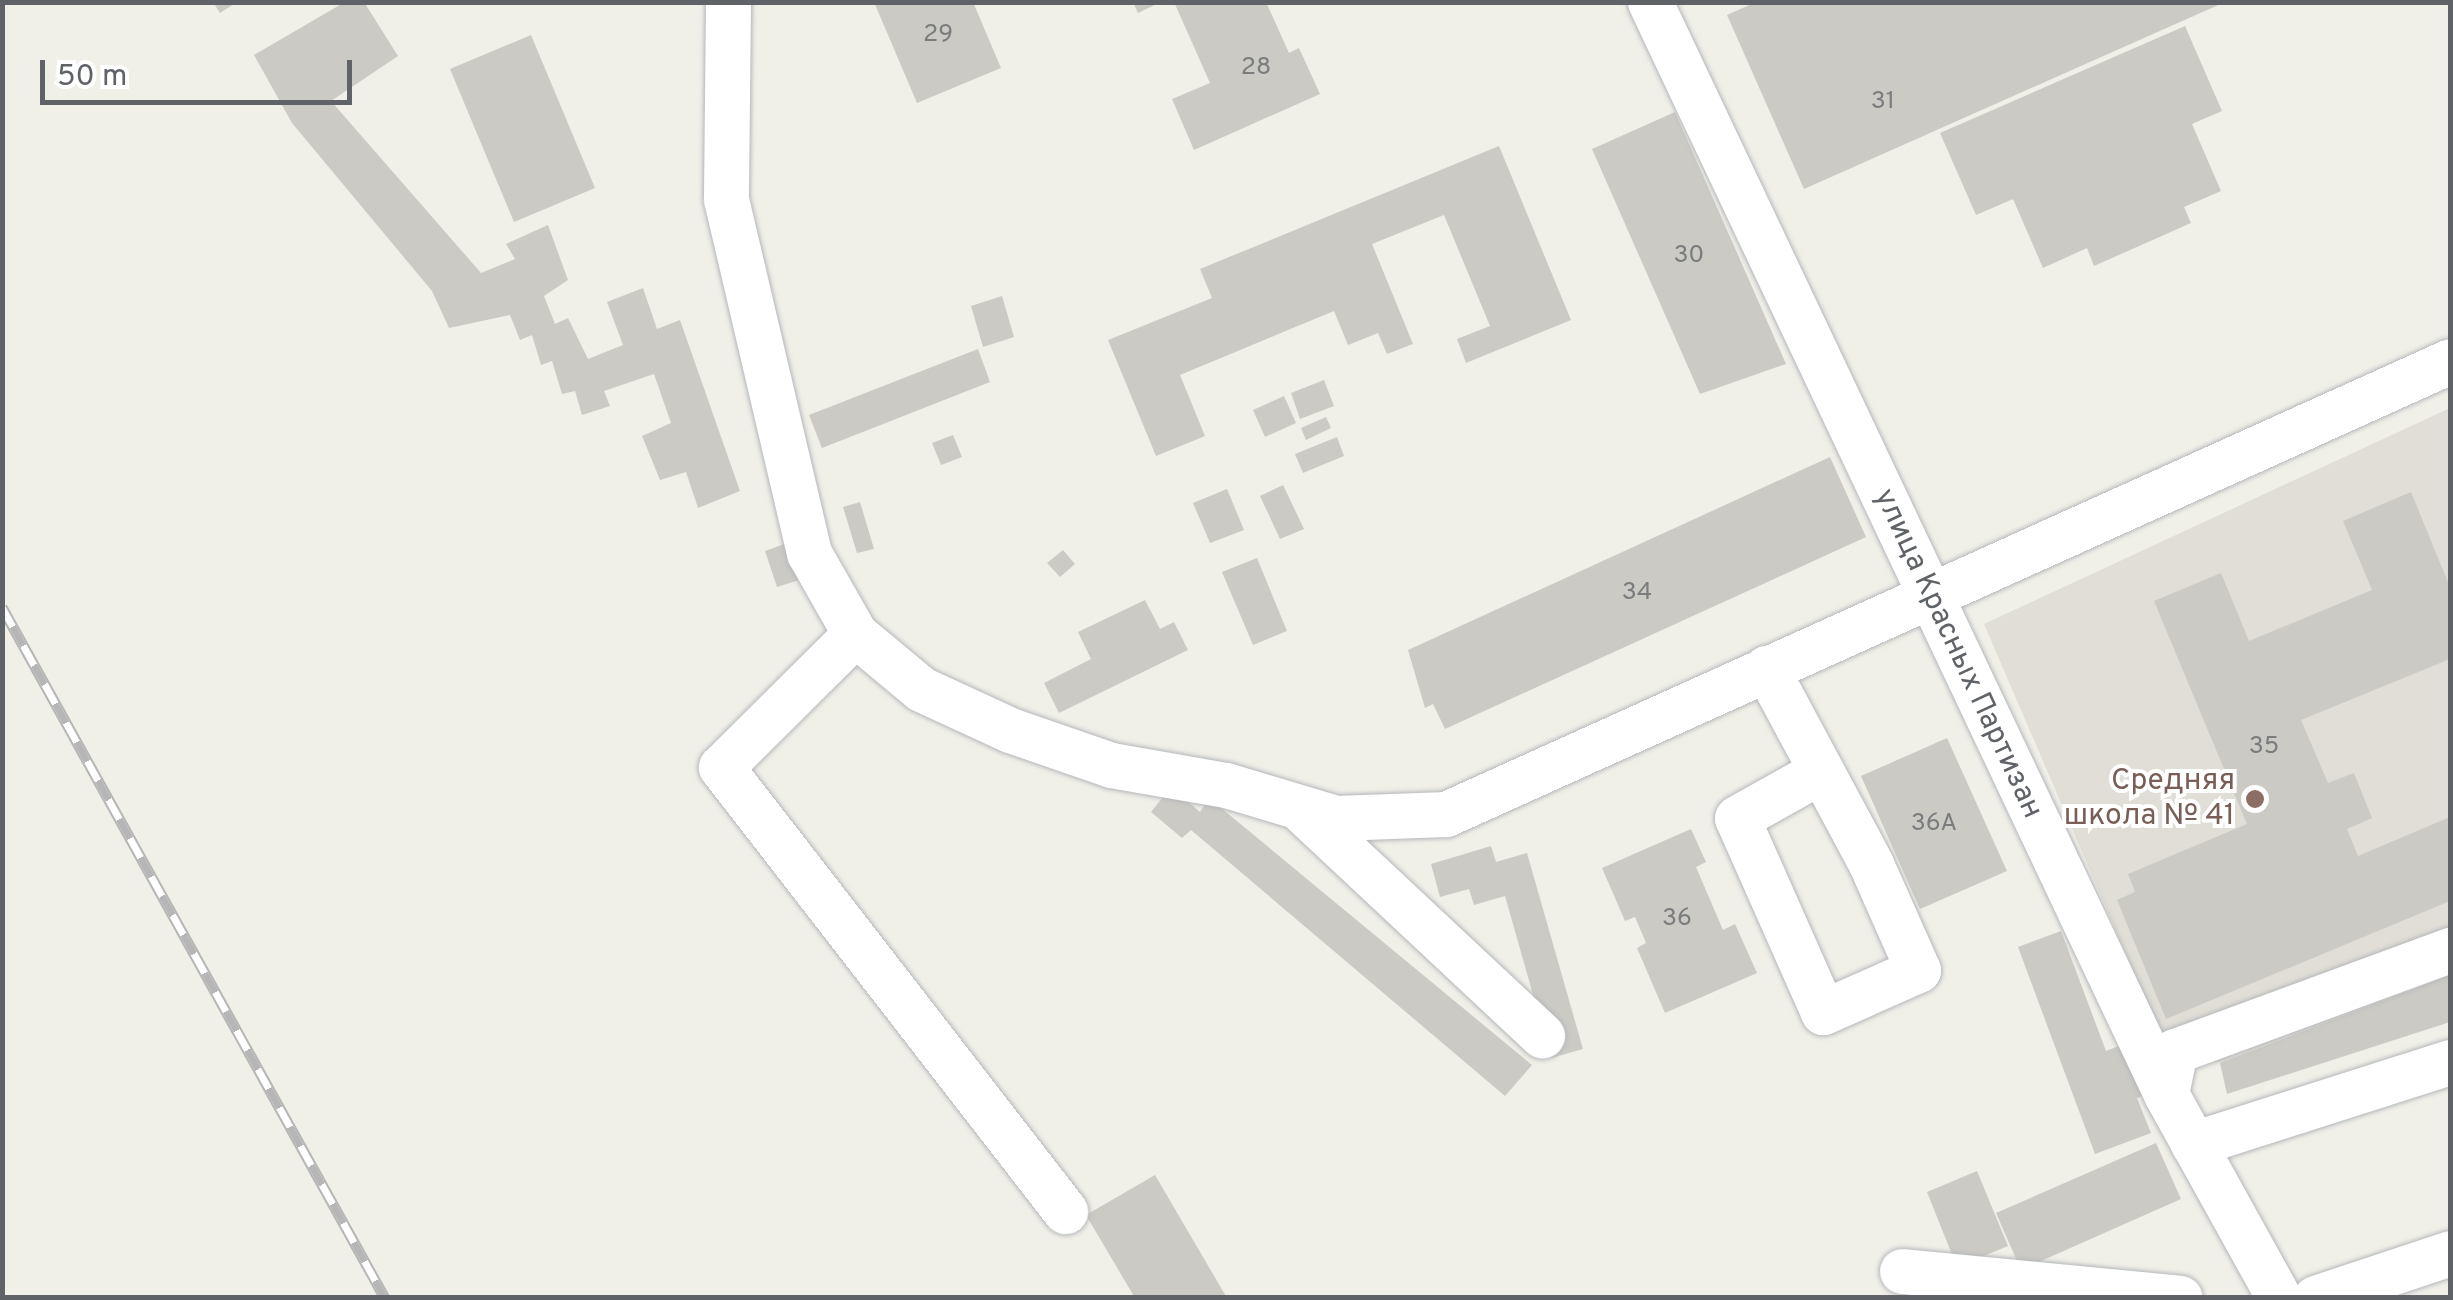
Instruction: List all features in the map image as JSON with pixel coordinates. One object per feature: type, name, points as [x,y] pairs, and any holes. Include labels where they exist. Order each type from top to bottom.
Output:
[{"type":"street","points":[[728,2],[726,200],[808,553],[855,634],[921,689],[1010,730],[1112,764],[1226,785],[1336,818],[1446,814],[2450,361]]},
{"type":"street","name":"улица Красных Партизан","points":[[1650,2],[2166,1094],[2279,1298]]},
{"type":"street","points":[[855,634],[721,767],[1065,1211]]},
{"type":"street","points":[[1766,668],[1821,772],[1918,970],[1823,1012],[1737,818],[1821,772]]},
{"type":"street","points":[[1298,806],[1542,1034]]},
{"type":"street","points":[[2166,1094],[2175,1052],[2450,950]]},
{"type":"street","points":[[2194,1144],[2450,1062]]},
{"type":"street","points":[[2314,1298],[2450,1253]]},
{"type":"street","points":[[1902,1271],[2180,1298]]},
{"type":"shaded area","name":"Средняя школа № 41","points":[[2450,408],[2450,975],[2220,1063],[2175,1051],[2160,1033],[1984,624]]},
{"type":"building","points":[[213,2],[237,2],[220,13]]},
{"type":"building","points":[[345,2],[364,2],[398,56],[331,101],[481,273],[515,259],[506,244],[548,225],[568,280],[544,296],[555,324],[568,318],[588,359],[623,345],[607,302],[643,288],[657,329],[680,320],[740,491],[698,508],[686,472],[660,480],[642,436],[671,423],[654,374],[604,391],[610,406],[582,415],[575,391],[562,394],[552,361],[541,365],[532,335],[520,340],[510,315],[449,328],[432,291],[292,123],[254,55]]},
{"type":"building","points":[[874,2],[973,2],[1001,68],[917,103]]},
{"type":"building","points":[[1133,2],[1161,2],[1138,13]]},
{"type":"building","points":[[1174,2],[1266,2],[1289,53],[1299,48],[1320,94],[1194,150],[1172,99],[1210,83]]},
{"type":"building","points":[[1756,2],[2225,2],[1804,189],[1727,15]]},
{"type":"building","points":[[2185,26],[2222,111],[2192,124],[2221,191],[2184,207],[2191,223],[2094,266],[2087,248],[2043,268],[2013,199],[1976,215],[1940,133]]},
{"type":"building","points":[[531,35],[595,188],[514,222],[450,69]]},
{"type":"building","points":[[1675,112],[1786,364],[1700,394],[1592,149]]},
{"type":"building","points":[[1499,146],[1571,320],[1466,363],[1457,339],[1490,326],[1444,215],[1372,244],[1413,344],[1387,354],[1378,333],[1348,345],[1334,311],[1180,375],[1205,436],[1156,456],[1108,340],[1212,298],[1200,269]]},
{"type":"building","points":[[1002,296],[1014,337],[983,347],[971,306]]},
{"type":"building","points":[[978,349],[990,382],[822,448],[809,415]]},
{"type":"building","points":[[1324,380],[1334,406],[1300,419],[1291,393]]},
{"type":"building","points":[[1284,396],[1296,423],[1265,437],[1253,410]]},
{"type":"building","points":[[1326,417],[1331,428],[1306,440],[1301,428]]},
{"type":"building","points":[[953,435],[962,457],[941,465],[932,443]]},
{"type":"building","points":[[1337,437],[1344,456],[1303,473],[1295,454]]},
{"type":"building","points":[[1830,457],[1866,537],[1445,729],[1433,704],[1425,708],[1408,650]]},
{"type":"building","points":[[1283,485],[1304,529],[1280,539],[1260,496]]},
{"type":"building","points":[[1227,489],[1244,530],[1210,543],[1193,503]]},
{"type":"building","points":[[2411,492],[2450,587],[2450,659],[2301,720],[2328,783],[2354,773],[2372,818],[2347,829],[2358,856],[2450,817],[2450,901],[2166,1019],[2117,900],[2135,892],[2128,874],[2247,824],[2154,601],[2221,573],[2249,641],[2372,590],[2343,521]]},
{"type":"building","points":[[860,502],[874,549],[857,553],[843,507]]},
{"type":"building","points":[[787,543],[799,580],[777,587],[765,551]]},
{"type":"building","points":[[1063,550],[1075,564],[1060,577],[1047,563]]},
{"type":"building","points":[[1257,558],[1287,631],[1253,645],[1222,572]]},
{"type":"building","points":[[1145,600],[1160,629],[1174,622],[1188,650],[1059,713],[1044,683],[1091,659],[1078,632]]},
{"type":"building","points":[[1947,738],[2007,871],[1920,909],[1861,776]]},
{"type":"building","points":[[1171,787],[1200,812],[1209,798],[1532,1065],[1505,1096],[1191,830],[1182,838],[1151,812]]},
{"type":"building","points":[[1691,829],[1706,862],[1696,867],[1723,930],[1735,924],[1757,973],[1665,1013],[1637,948],[1646,943],[1635,917],[1625,921],[1602,868]]},
{"type":"building","points":[[1491,846],[1496,862],[1527,853],[1583,1049],[1551,1058],[1505,896],[1474,905],[1469,889],[1440,897],[1431,864]]},
{"type":"building","points":[[2061,931],[2106,1051],[2129,1042],[2148,1094],[2137,1098],[2151,1133],[2095,1154],[2018,947]]},
{"type":"building","points":[[2450,975],[2450,1022],[2227,1094],[2220,1063]]},
{"type":"building","points":[[2156,1143],[2181,1199],[2021,1270],[1996,1213]]},
{"type":"building","points":[[1977,1171],[2008,1246],[1957,1267],[1927,1192]]},
{"type":"building","points":[[1155,1175],[1227,1298],[1135,1298],[1086,1215]]},
{"type":"railway","points":[[2,607],[385,1298]]},
{"type":"place","name":"Средняя школа № 41","points":[[2255,799]]}]
